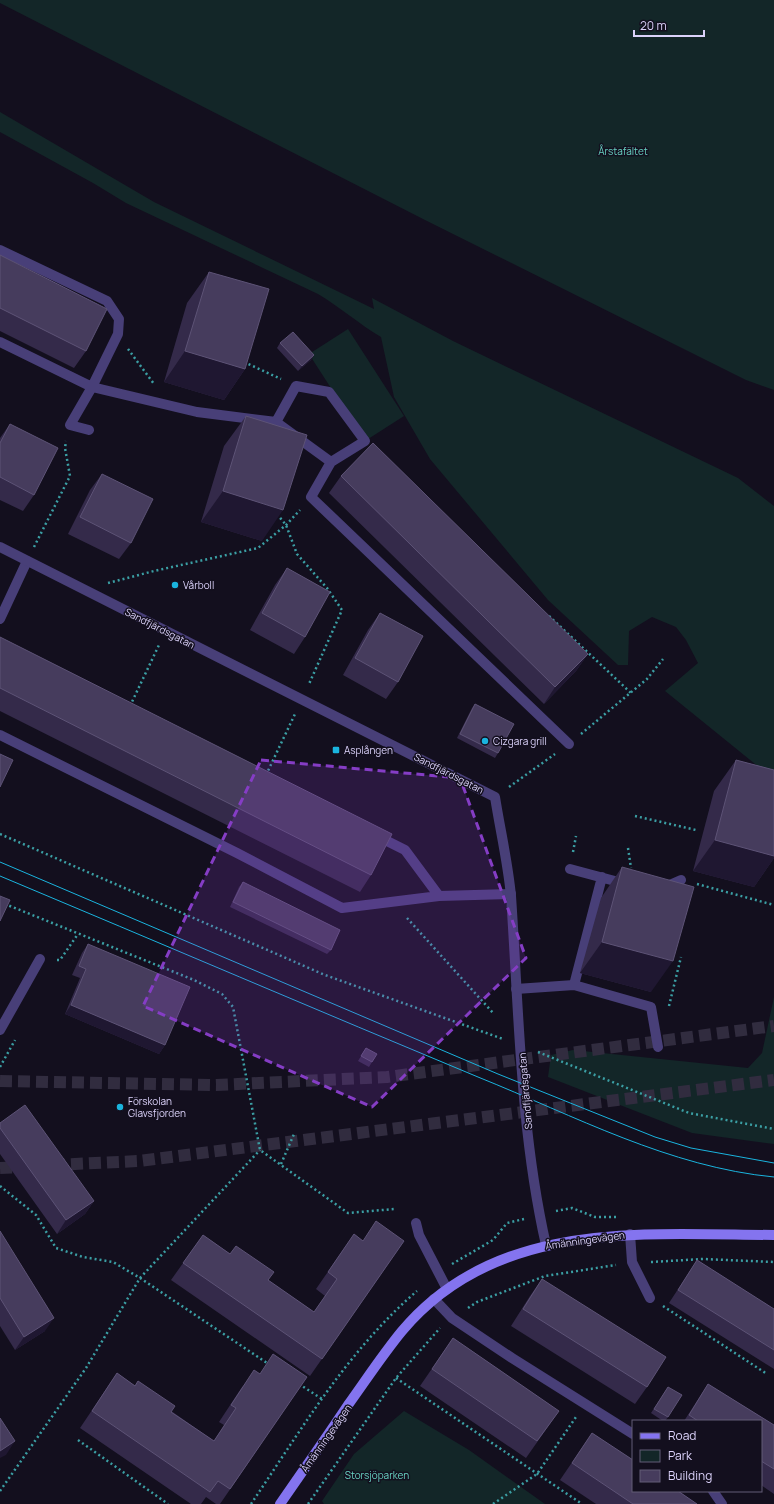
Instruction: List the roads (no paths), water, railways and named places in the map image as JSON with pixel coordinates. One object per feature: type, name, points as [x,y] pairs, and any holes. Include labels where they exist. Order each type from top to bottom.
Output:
[{"type":"street","points":[[0,250],[107,301],[119,319],[118,334],[92,387],[70,425],[89,430]]},
{"type":"street","points":[[0,342],[92,387],[197,412],[276,422],[331,462]]},
{"type":"street","points":[[276,422],[296,386],[329,392],[364,441],[331,462],[311,497],[569,744]]},
{"type":"street","name":"Sandfjärdsgatan","points":[[0,547],[302,700],[437,766],[495,797],[511,894],[516,989],[528,1132],[539,1215],[546,1245]]},
{"type":"street","points":[[0,619],[27,561]]},
{"type":"street","points":[[0,735],[237,853],[342,908],[439,896],[511,894]]},
{"type":"street","points":[[370,832],[405,850],[439,896]]},
{"type":"street","points":[[570,869],[633,886]]},
{"type":"street","points":[[574,985],[602,877]]},
{"type":"street","points":[[652,889],[659,890],[681,880]]},
{"type":"street","points":[[0,1030],[40,959]]},
{"type":"street","points":[[516,989],[574,985],[651,1007],[658,1047]]},
{"type":"street","points":[[416,1223],[419,1235],[448,1289]]},
{"type":"street","points":[[630,1234],[632,1262],[650,1298]]},
{"type":"street","name":"Åmänningevägen","points":[[280,1504],[376,1365],[403,1330],[434,1299],[478,1270],[509,1256],[546,1245],[596,1236],[630,1234],[774,1235]]},
{"type":"street","points":[[434,1299],[452,1318],[632,1433]]},
{"type":"street","points":[[714,1492],[722,1504]]},
{"type":"tunnel","points":[[0,1081],[216,1085],[387,1077],[774,1026]]},
{"type":"tunnel","points":[[53,1165],[139,1161],[774,1080]]},
{"type":"tunnel","points":[[0,1168],[26,1167]]},
{"type":"tram line","points":[[0,862],[498,1074],[655,1137],[691,1148],[774,1163]]},
{"type":"tram line","points":[[0,876],[623,1138],[697,1163],[774,1177]]},
{"type":"place","name":"Vårboll","points":[[175,585]]},
{"type":"place","name":"Cizgara grill","points":[[485,741]]},
{"type":"place","name":"Asplången","points":[[336,750]]},
{"type":"place","name":"Förskolan Glavsfjorden","points":[[120,1107]]},
{"type":"park label","name":"Årstafältet","points":[[623,151]]},
{"type":"park label","name":"Storsjöparken","points":[[377,1475]]}]
